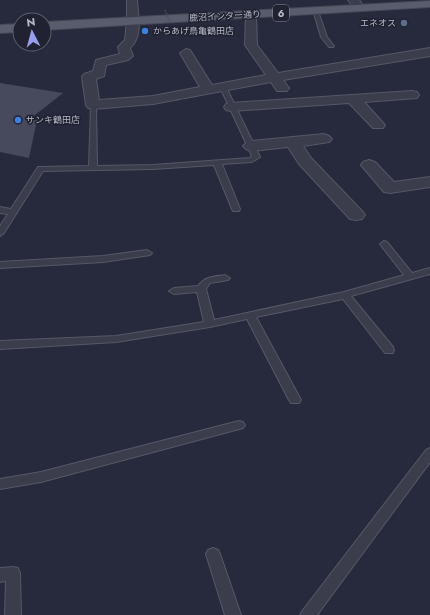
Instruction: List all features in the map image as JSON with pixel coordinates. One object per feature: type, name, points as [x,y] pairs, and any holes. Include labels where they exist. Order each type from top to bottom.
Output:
[{"type":"main road","name":"鹿沼インター通り","points":[[52,25],[133,18],[406,0]]},
{"type":"main road","name":"鹿沼インター通り","points":[[52,21],[315,11],[356,4],[430,4]]},
{"type":"main road","points":[[0,23],[12,22]]},
{"type":"main road","points":[[0,29],[12,28]]},
{"type":"street","points":[[132,0],[133,18],[131,41],[124,47],[127,56],[123,58],[104,60],[100,63],[99,73],[89,77],[92,105],[153,100],[276,77],[430,52]]},
{"type":"street","points":[[251,14],[251,45],[276,77],[292,103]]},
{"type":"street","points":[[186,53],[209,90]]},
{"type":"street","points":[[231,106],[412,95]]},
{"type":"street","points":[[353,99],[378,125]]},
{"type":"street","points":[[251,146],[324,139]]},
{"type":"street","points":[[293,142],[305,161],[356,215]]},
{"type":"street","points":[[368,165],[390,188],[430,182]]},
{"type":"lane","points":[[315,11],[324,38],[332,46]]},
{"type":"lane","points":[[0,233],[41,169],[93,168],[252,160],[256,157],[223,87]]},
{"type":"lane","points":[[92,105],[93,168]]},
{"type":"lane","points":[[218,162],[236,208]]},
{"type":"lane","points":[[0,210],[13,212]]},
{"type":"lane","points":[[384,244],[410,277]]},
{"type":"lane","points":[[0,265],[102,259],[146,253]]},
{"type":"lane","points":[[0,345],[116,339],[251,317],[345,295],[430,271]]},
{"type":"lane","points":[[174,291],[201,289],[207,281],[225,278]]},
{"type":"lane","points":[[201,289],[210,324]]},
{"type":"lane","points":[[345,295],[389,350]]},
{"type":"lane","points":[[251,317],[295,400]]},
{"type":"lane","points":[[0,484],[41,477],[239,425]]},
{"type":"lane","points":[[308,615],[430,452]]},
{"type":"lane","points":[[213,554],[233,615]]},
{"type":"lane","points":[[0,576],[13,573],[13,615]]},
{"type":"path","points":[[166,10],[170,22]]},
{"type":"building","name":"サンキ鶴田店","points":[[0,83],[63,93],[30,119],[37,120],[29,158],[0,152]]},
{"type":"place","name":"エネオス","points":[[404,23]]},
{"type":"place","name":"からあげ鳥亀鶴田店","points":[[145,31]]},
{"type":"place","name":"サンキ鶴田店","points":[[18,120]]}]
